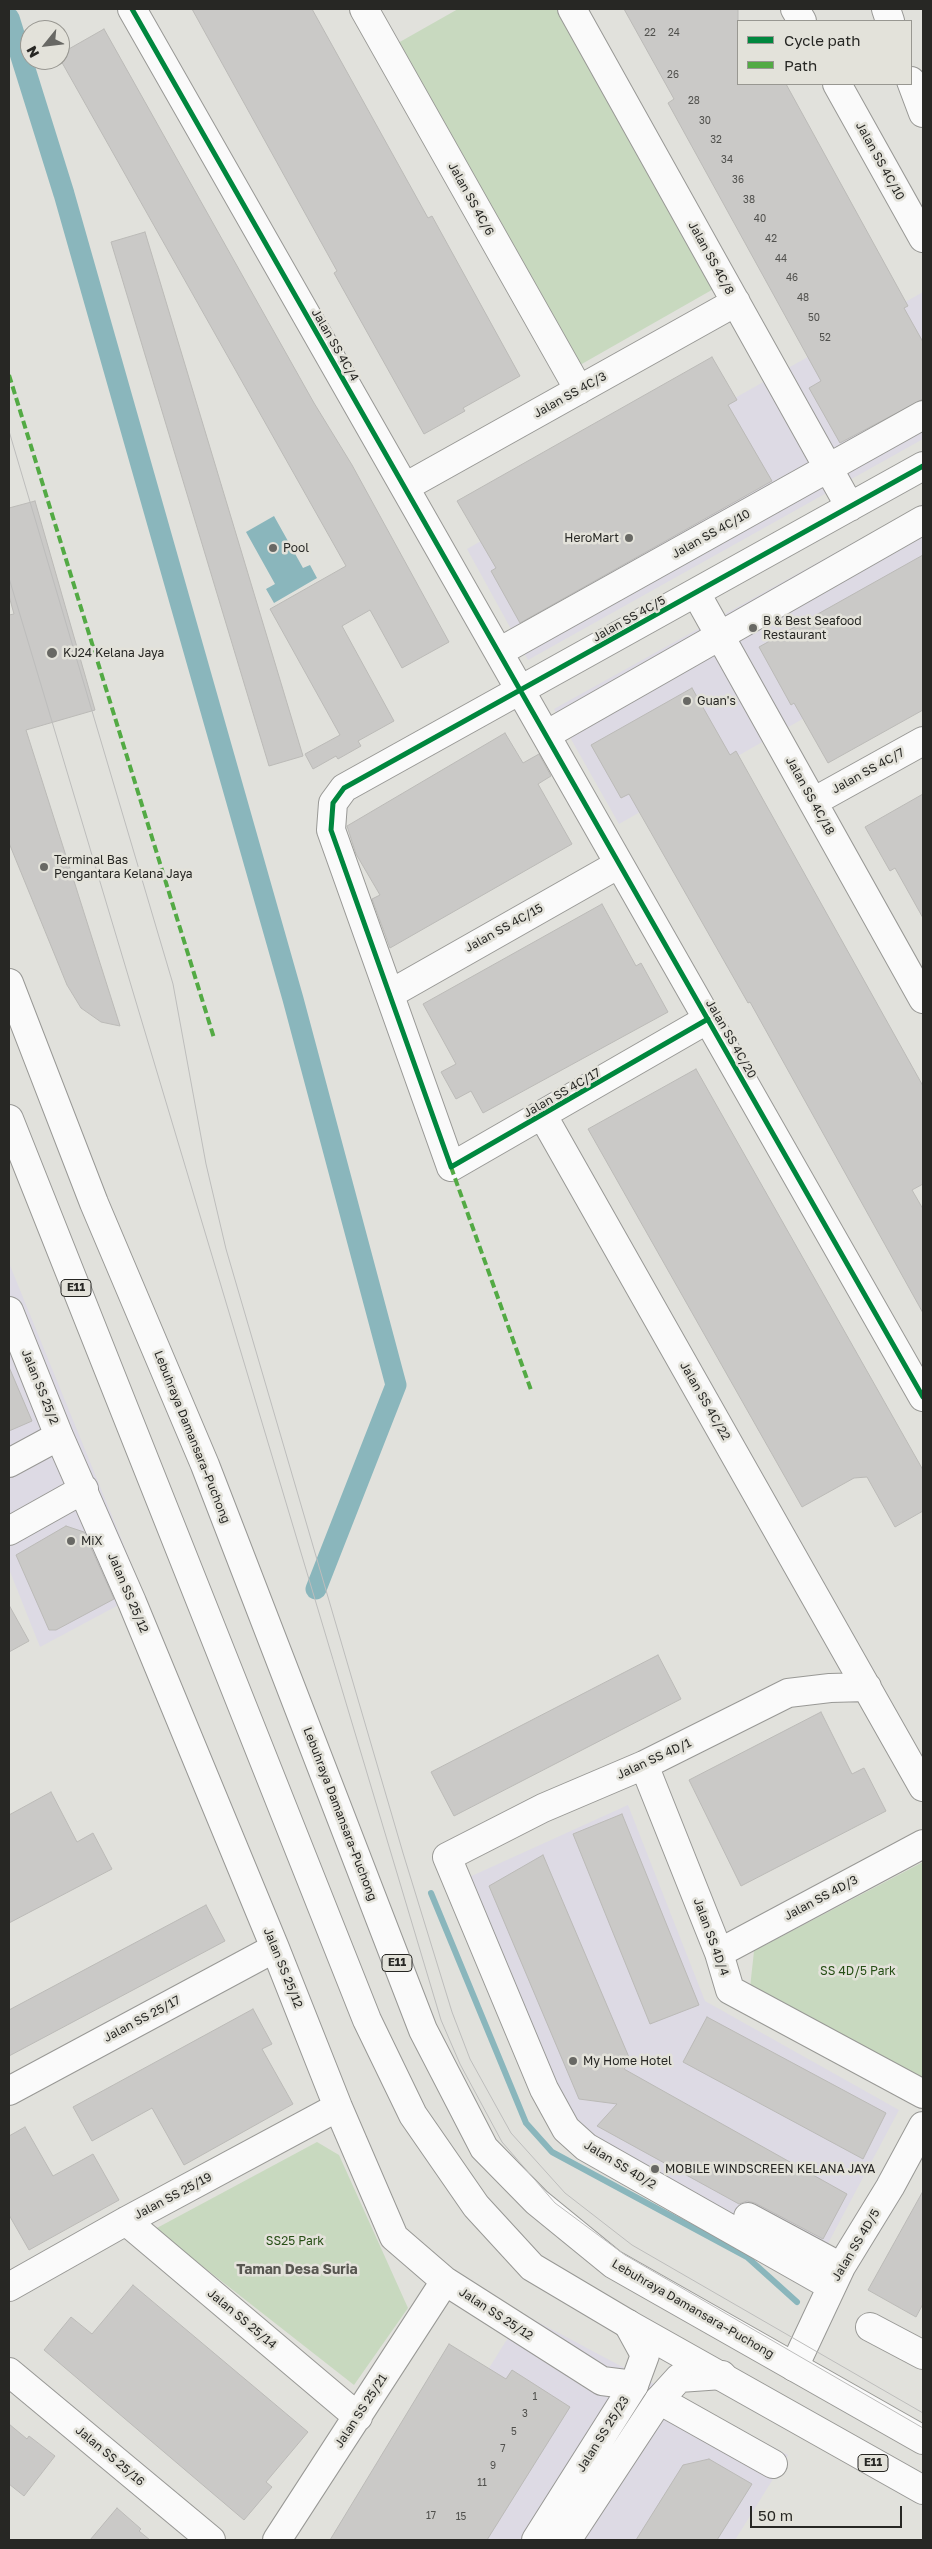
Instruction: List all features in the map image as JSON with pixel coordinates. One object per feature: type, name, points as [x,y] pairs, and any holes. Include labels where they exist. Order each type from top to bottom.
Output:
[{"type":"main road","name":"Jalan SS 4C/4","points":[[132,9],[521,691]]},
{"type":"main road","name":"Jalan SS 4C/6","points":[[364,9],[579,390]]},
{"type":"main road","name":"Jalan SS 4C/8","points":[[572,9],[850,507]]},
{"type":"main road","points":[[795,9],[801,20]]},
{"type":"main road","points":[[912,84],[923,113]]},
{"type":"main road","name":"Jalan SS 4C/10","points":[[838,85],[923,238]]},
{"type":"main road","name":"Jalan SS 4C/3","points":[[405,487],[736,302]]},
{"type":"main road","name":"Jalan SS 4C/10","points":[[499,652],[923,415]]},
{"type":"main road","name":"Jalan SS 4C/5","points":[[400,988],[331,830],[333,803],[344,788],[923,466]]},
{"type":"main road","points":[[546,735],[923,520]]},
{"type":"main road","name":"Jalan SS 4C/18","points":[[696,593],[813,802],[919,983]]},
{"type":"main road","name":"Jalan SS 4C/20","points":[[521,691],[923,1397]]},
{"type":"main road","name":"Jalan SS 4C/7","points":[[813,802],[923,741]]},
{"type":"main road","name":"Jalan SS 4C/15","points":[[400,988],[620,864]]},
{"type":"main road","name":"Lebuhraya Damansara–Puchong","points":[[9,982],[94,1203],[205,1465],[423,2030],[484,2148],[537,2202],[613,2264],[923,2440]]},
{"type":"main road","name":"Jalan SS 4C/17","points":[[400,988],[400,1024],[451,1167],[543,1116],[708,1019]]},
{"type":"main road","name":"Jalan SS 4C/22","points":[[543,1116],[923,1787]]},
{"type":"main road","name":"E11","points":[[9,1119],[367,2020],[413,2115],[476,2206],[532,2267],[628,2324],[923,2490]]},
{"type":"main road","name":"Jalan SS 25/2","points":[[9,1310],[59,1436]]},
{"type":"main road","points":[[9,1463],[59,1436]]},
{"type":"main road","name":"Jalan SS 25/12","points":[[59,1436],[84,1489],[275,1948],[338,2107],[394,2237],[445,2281],[602,2381],[634,2385]]},
{"type":"main road","points":[[9,1531],[84,1489]]},
{"type":"main road","name":"Jalan SS 4D/1","points":[[836,2276],[601,2138],[576,2120],[455,1853],[543,1808],[644,1765],[788,1694],[830,1688],[867,1687]]},
{"type":"main road","name":"Jalan SS 4D/4","points":[[644,1765],[719,1953],[730,1990],[923,2094]]},
{"type":"main road","name":"Jalan SS 4D/3","points":[[719,1953],[923,1844]]},
{"type":"main road","name":"Jalan SS 25/17","points":[[9,2090],[275,1948]]},
{"type":"main road","name":"Jalan SS 25/19","points":[[9,2288],[126,2221],[338,2107]]},
{"type":"main road","name":"Jalan SS 4D/5","points":[[794,2367],[836,2276],[890,2187],[923,2126]]},
{"type":"main road","name":"Jalan SS 25/14","points":[[126,2221],[358,2417]]},
{"type":"main road","name":"Jalan SS 25/21","points":[[276,2540],[445,2281]]},
{"type":"main road","name":"Jalan SS 25/23","points":[[536,2540],[634,2385],[645,2355],[628,2324]]},
{"type":"main road","points":[[870,2327],[923,2355]]},
{"type":"main road","name":"Jalan SS 25/16","points":[[9,2372],[211,2540]]},
{"type":"main road","points":[[567,2540],[659,2400],[679,2378],[722,2376]]},
{"type":"main road","points":[[634,2385],[773,2464]]},
{"type":"shaded area","points":[[923,292],[923,439],[528,660],[467,549]]},
{"type":"shaded area","points":[[923,504],[923,650],[619,824],[554,709]]},
{"type":"shaded area","points":[[9,1263],[143,1592],[40,1647],[9,1569]]},
{"type":"shaded area","points":[[628,1805],[705,2001],[899,2110],[816,2266],[579,2132],[566,2119],[465,1879]]},
{"type":"shaded area","points":[[523,2314],[788,2455],[735,2540],[381,2540]]},
{"type":"green space","points":[[458,9],[559,9],[717,287],[580,365],[398,43]]},
{"type":"green space","name":"SS 4D/5 Park","points":[[923,1862],[923,2076],[921,2077],[750,1988],[754,1951]]},
{"type":"green space","name":"SS25 Park","points":[[317,2142],[339,2155],[408,2308],[354,2385],[155,2229]]},
{"type":"water","name":"Pool","points":[[274,516],[303,568],[310,565],[317,578],[274,603],[266,589],[275,584],[246,532]]},
{"type":"building","points":[[192,9],[312,9],[428,218],[432,216],[520,376],[463,408],[465,411],[424,434],[334,273],[337,271]]},
{"type":"building","points":[[624,9],[738,9],[737,85],[787,85],[908,306],[904,308],[923,342],[923,399],[840,443],[809,388],[821,381],[668,103],[674,99]]},
{"type":"building","points":[[104,29],[314,403],[352,465],[449,642],[402,668],[370,610],[342,626],[394,721],[358,741],[361,746],[338,759],[336,756],[313,769],[305,754],[340,735],[270,609],[346,566],[66,70],[70,70],[70,48]]},
{"type":"building","points":[[145,232],[303,756],[269,766],[111,242]]},
{"type":"building","points":[[712,357],[737,400],[728,405],[772,481],[520,623],[491,571],[496,568],[457,501]]},
{"type":"building","points":[[35,501],[95,710],[26,730],[120,1026],[101,1022],[81,1008],[67,985],[9,843],[9,615],[14,614],[9,596],[9,508]]},
{"type":"building","points":[[923,555],[923,710],[828,763],[794,703],[791,705],[759,647]]},
{"type":"building","points":[[692,688],[730,755],[736,751],[923,1086],[923,1184],[912,1190],[923,1209],[923,1313],[750,1002],[748,1003],[629,794],[621,798],[591,745]]},
{"type":"building","points":[[505,733],[523,763],[539,754],[551,776],[538,784],[572,844],[390,948],[372,899],[380,895],[356,854],[347,826]]},
{"type":"building","points":[[923,794],[923,918],[895,868],[890,871],[865,827]]},
{"type":"building","points":[[602,904],[636,966],[641,963],[668,1012],[483,1113],[471,1091],[456,1099],[441,1072],[456,1064],[423,1004]]},
{"type":"building","points":[[696,1069],[923,1470],[923,1511],[895,1527],[867,1477],[854,1478],[802,1507],[588,1129]]},
{"type":"building","points":[[9,1367],[32,1421],[9,1431]]},
{"type":"building","points":[[66,1526],[84,1532],[114,1599],[56,1630],[49,1630],[16,1555]]},
{"type":"building","points":[[9,1605],[29,1641],[9,1652]]},
{"type":"building","points":[[658,1655],[681,1699],[454,1816],[431,1772]]},
{"type":"building","points":[[821,1712],[852,1774],[864,1768],[886,1811],[741,1886],[689,1780]]},
{"type":"building","points":[[51,1792],[77,1842],[93,1833],[112,1869],[9,1923],[9,1815]]},
{"type":"building","points":[[622,1814],[699,2005],[650,2024],[573,1834]]},
{"type":"building","points":[[543,1855],[631,2062],[624,2069],[847,2194],[823,2239],[755,2203],[747,2201],[739,2204],[597,2126],[617,2104],[579,2099],[489,1886]]},
{"type":"building","points":[[206,1905],[225,1941],[9,2056],[9,2010]]},
{"type":"building","points":[[253,2009],[272,2044],[262,2049],[293,2104],[184,2165],[152,2108],[92,2141],[73,2107]]},
{"type":"building","points":[[707,2017],[886,2113],[863,2159],[683,2062]]},
{"type":"building","points":[[25,2127],[53,2176],[93,2154],[119,2200],[29,2250],[9,2215],[9,2136]]},
{"type":"building","points":[[923,2191],[923,2304],[916,2317],[868,2290]]},
{"type":"building","points":[[133,2285],[308,2432],[266,2482],[272,2487],[244,2520],[44,2350],[71,2317],[92,2334]]},
{"type":"building","points":[[449,2344],[506,2379],[512,2370],[570,2407],[487,2540],[330,2540]]},
{"type":"building","points":[[9,2424],[27,2439],[29,2436],[55,2456],[24,2496],[9,2484]]},
{"type":"building","points":[[709,2459],[752,2484],[717,2540],[636,2540],[683,2465]]},
{"type":"building","points":[[117,2508],[141,2529],[139,2531],[150,2540],[90,2540]]},
{"type":"waterway","points":[[9,18],[64,194],[293,999],[396,1385],[316,1589]]},
{"type":"waterway","points":[[431,1893],[526,2123],[552,2152],[747,2257],[797,2302]]},
{"type":"tram line","points":[[9,431],[173,984],[206,1164],[226,1249],[403,1853],[452,2012],[470,2059],[511,2133],[565,2193],[632,2245],[923,2413]]},
{"type":"tram line","points":[[9,578],[441,2020],[460,2064],[502,2142],[555,2203],[625,2255],[923,2428]]},
{"type":"marked path","points":[[9,375],[214,1038]]},
{"type":"marked path","points":[[451,1167],[531,1390]]},
{"type":"cycle path","points":[[132,9],[923,1397]]},
{"type":"cycle path","points":[[708,1019],[451,1167],[331,830],[333,803],[344,788],[923,466]]},
{"type":"place","name":"HeroMart","points":[[629,538]]},
{"type":"place","name":"Pool","points":[[273,548]]},
{"type":"place","name":"B & Best Seafood Restaurant","points":[[753,628]]},
{"type":"place","name":"KJ24 Kelana Jaya","points":[[52,653]]},
{"type":"place","name":"Guan's","points":[[687,701]]},
{"type":"place","name":"Terminal Bas Pengantara Kelana Jaya","points":[[44,867]]},
{"type":"place","name":"MiX","points":[[71,1541]]},
{"type":"place","name":"My Home Hotel","points":[[573,2061]]},
{"type":"place","name":"MOBILE WINDSCREEN KELANA JAYA","points":[[655,2169]]},
{"type":"district","name":"Taman Desa Suria","points":[[297,2270]]}]
